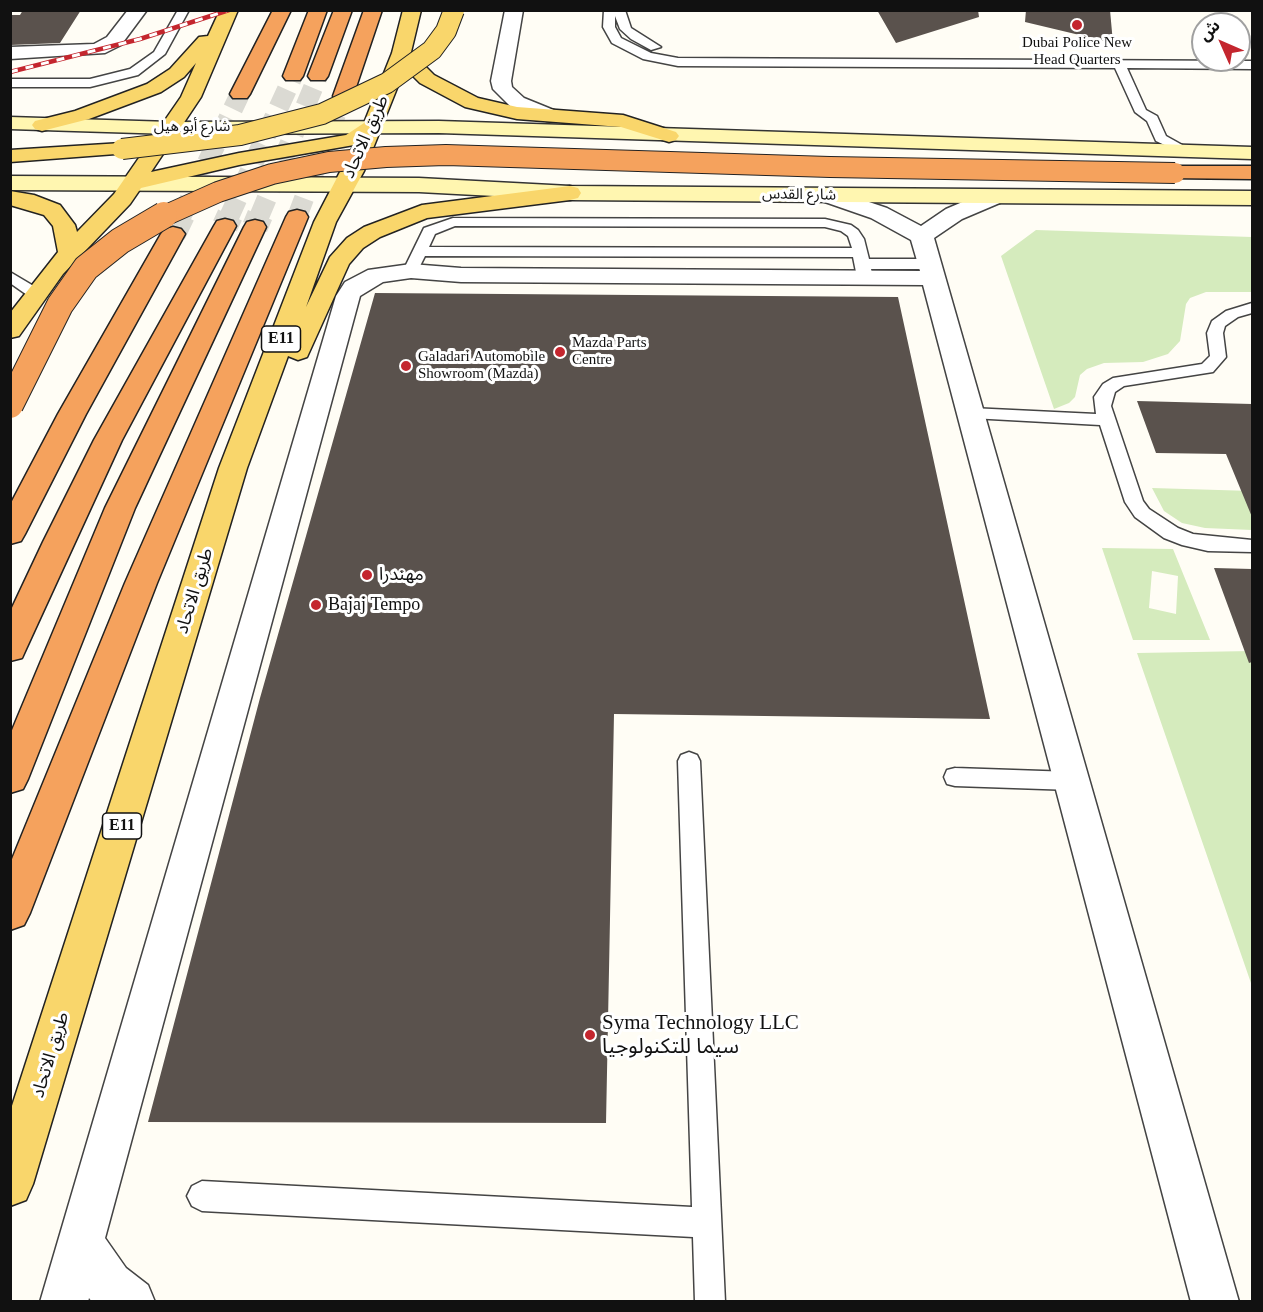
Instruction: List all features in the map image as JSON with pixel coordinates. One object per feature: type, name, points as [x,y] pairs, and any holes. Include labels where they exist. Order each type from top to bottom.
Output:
[{"type":"highway","points":[[240,94],[282,10]]},
{"type":"highway","points":[[293,76],[318,10]]},
{"type":"highway","points":[[318,76],[343,10]]},
{"type":"highway","points":[[343,96],[373,10]]},
{"type":"highway","points":[[10,405],[60,305],[86,268],[120,241],[170,212],[218,192],[272,174],[329,162],[446,155],[830,167],[1252,173]]},
{"type":"highway","points":[[10,913],[141,582],[297,217]]},
{"type":"highway","points":[[10,649],[58,542],[108,440],[149,361],[225,226]]},
{"type":"highway","points":[[10,779],[120,508],[255,227]]},
{"type":"highway","points":[[10,534],[72,414],[173,234]]},
{"type":"main road","points":[[42,125],[82,115],[154,88],[177,73],[194,57],[228,10]]},
{"type":"main road","points":[[10,331],[70,252],[122,199],[171,128],[191,97],[228,10]]},
{"type":"main road","name":"طريق الاتحاد","points":[[10,1184],[233,468],[325,222],[373,126],[401,53],[412,10]]},
{"type":"main road","points":[[10,156],[123,149],[240,135],[322,114],[387,83],[432,50],[446,32],[454,10]]},
{"type":"main road","points":[[401,53],[427,79],[464,100],[493,109],[554,117],[624,121],[669,136]]},
{"type":"main road","name":"شارع أبو هيل","points":[[10,123],[171,128],[373,126]]},
{"type":"main road","points":[[133,183],[270,153],[344,142],[373,126],[1252,153]]},
{"type":"main road","points":[[171,128],[270,153],[345,185]]},
{"type":"main road","points":[[443,185],[420,182],[407,177],[398,169],[396,161],[405,151],[433,140],[600,144],[634,142],[669,136]]},
{"type":"main road","points":[[10,144],[123,149]]},
{"type":"main road","points":[[10,183],[345,185]]},
{"type":"main road","name":"شارع القدس","points":[[345,185],[443,185],[570,193],[1252,198]]},
{"type":"main road","points":[[233,468],[255,443],[268,420],[338,262],[355,243],[397,220],[422,212],[570,193]]},
{"type":"main road","points":[[10,198],[44,206],[61,218],[70,252]]},
{"type":"street","points":[[10,53],[98,49],[114,41],[138,10]]},
{"type":"street","points":[[514,10],[501,81],[503,89],[517,102],[554,117]]},
{"type":"street","points":[[830,196],[879,213],[929,259],[1215,1302]]},
{"type":"street","points":[[929,259],[954,214],[994,197]]},
{"type":"street","points":[[64,1302],[348,296],[354,287],[377,275],[416,261],[461,275],[862,265],[929,259]]},
{"type":"street","points":[[82,1238],[92,1263],[109,1285],[131,1302]]},
{"type":"lane","points":[[10,83],[90,82],[134,72],[159,54],[184,10]]},
{"type":"lane","points":[[610,10],[611,33],[616,40],[634,51],[678,62],[1252,66]]},
{"type":"lane","points":[[619,10],[626,29],[647,44],[683,55],[735,61]]},
{"type":"lane","points":[[1120,65],[1141,112],[1150,117],[1161,138],[1186,152]]},
{"type":"lane","points":[[1132,150],[1144,137],[1138,120],[1141,112]]},
{"type":"lane","points":[[416,261],[429,231],[453,222],[825,223],[846,228],[853,233],[857,239],[862,265]]},
{"type":"lane","points":[[10,276],[36,294]]},
{"type":"lane","points":[[1252,308],[1232,314],[1218,324],[1215,333],[1218,357],[1207,369],[1130,379],[1109,388],[1103,397],[1102,406],[1134,501],[1155,524],[1189,540],[1208,544],[1252,546]]},
{"type":"lane","points":[[971,413],[1106,420]]},
{"type":"lane","points":[[689,760],[710,1302]]},
{"type":"lane","points":[[955,777],[1072,781]]},
{"type":"lane","points":[[202,1196],[707,1223]]},
{"type":"green space","points":[[1036,230],[1252,237],[1252,292],[1206,292],[1190,298],[1186,304],[1180,341],[1168,354],[1143,362],[1104,363],[1087,369],[1080,375],[1075,397],[1069,403],[1054,409],[1001,256]]},
{"type":"green space","points":[[1152,488],[1252,491],[1252,530],[1205,528],[1182,523],[1164,511]]},
{"type":"green space","points":[[1102,548],[1173,549],[1210,640],[1133,640]],"holes":[[[1152,571],[1178,576],[1176,614],[1149,608]]]},
{"type":"green space","points":[[1252,651],[1251,669],[1252,986],[1137,653]]},
{"type":"building","points":[[23,10],[81,10],[60,43],[10,45],[10,15],[20,15]]},
{"type":"building","points":[[877,10],[978,10],[979,17],[896,43]]},
{"type":"building","name":"Dubai Police New Head Quarters","points":[[1026,10],[1110,10],[1113,43],[1025,22]]},
{"type":"building","points":[[375,293],[898,297],[990,719],[614,714],[606,1123],[148,1122],[260,698]]},
{"type":"building","points":[[1137,401],[1252,404],[1252,517],[1226,454],[1156,453]]},
{"type":"building","points":[[1214,568],[1252,569],[1252,662],[1249,663]]},
{"type":"tunnel","points":[[229,217],[293,76]]},
{"type":"tunnel","points":[[259,217],[318,76]]},
{"type":"tunnel","points":[[181,217],[240,94]]},
{"type":"tunnel","points":[[297,217],[343,96]]},
{"type":"tunnel","points":[[173,234],[182,215]]},
{"type":"tunnel","points":[[225,226],[230,215]]},
{"type":"tunnel","points":[[255,227],[260,215]]},
{"type":"railway","points":[[10,72],[140,39],[229,10]]},
{"type":"place","name":"Dubai Police New Head Quarters","points":[[1077,25]]},
{"type":"place","name":"Mazda Parts Centre","points":[[560,352]]},
{"type":"place","name":"Galadari Automobile Showroom (Mazda)","points":[[406,366]]},
{"type":"place","name":"مهندرا","points":[[367,575]]},
{"type":"place","name":"Bajaj Tempo","points":[[316,605]]},
{"type":"place","name":"Syma Technology LLC سيما للتكنولوجيا","points":[[590,1035]]}]
